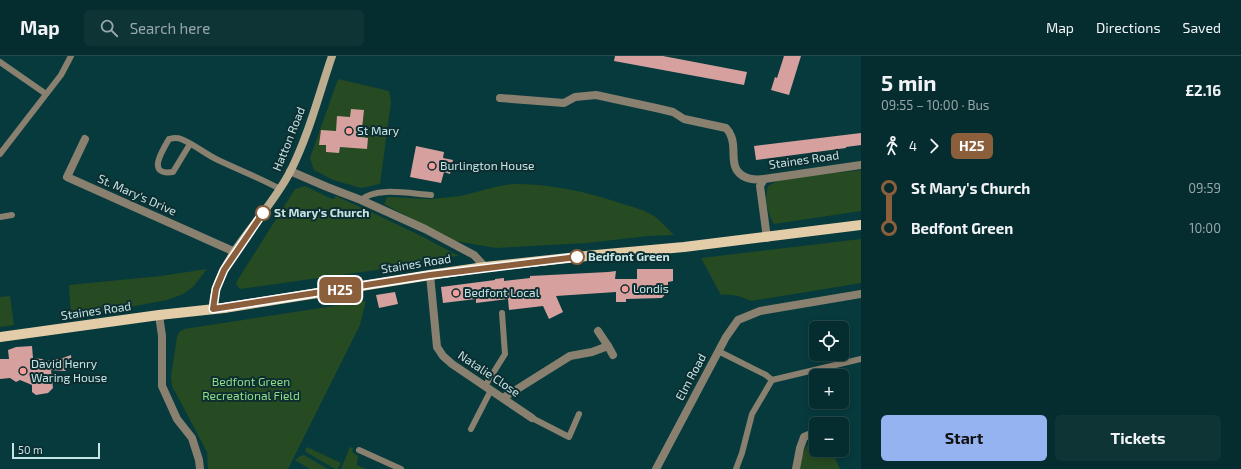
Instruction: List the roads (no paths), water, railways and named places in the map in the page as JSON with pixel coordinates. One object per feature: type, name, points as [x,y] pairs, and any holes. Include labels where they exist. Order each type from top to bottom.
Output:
[{"type":"main road","name":"Staines Road","points":[[0,337],[213,309],[485,267],[596,255],[684,248],[861,225]]},
{"type":"street","name":"Hatton Road","points":[[213,309],[216,289],[224,270],[280,189],[290,171],[304,140],[332,56]]},
{"type":"street","points":[[500,98],[564,103],[575,97],[596,95],[673,112],[684,119],[726,128],[732,136],[734,164],[738,172],[746,178],[755,180],[764,178]]},
{"type":"street","name":"St. Mary's Drive","points":[[85,138],[67,177],[235,252]]},
{"type":"street","name":"Staines Road","points":[[766,238],[760,186],[764,178],[861,165]]},
{"type":"street","points":[[290,171],[361,200],[425,229],[474,255],[485,267]]},
{"type":"street","name":"Natalie Close","points":[[430,275],[437,347],[443,356],[452,364],[532,418]]},
{"type":"street","name":"Elm Road","points":[[656,469],[718,351],[738,320],[760,310],[861,294]]},
{"type":"street","points":[[159,315],[162,336],[162,386],[177,419],[192,438],[199,460],[200,469]]},
{"type":"street","points":[[598,331],[613,355]]},
{"type":"street","points":[[503,398],[570,356],[592,352],[608,346]]},
{"type":"street","points":[[796,469],[804,437],[809,435]]},
{"type":"lane","points":[[0,154],[61,76],[70,56]]},
{"type":"lane","points":[[0,62],[46,94]]},
{"type":"lane","points":[[190,144],[173,172],[161,172],[159,169],[158,157],[169,139],[179,138],[190,144],[217,160],[280,189]]},
{"type":"lane","points":[[361,200],[371,194],[384,192],[431,195]]},
{"type":"lane","points":[[0,217],[12,215]]},
{"type":"lane","points":[[471,429],[488,388],[505,354],[502,313]]},
{"type":"lane","points":[[718,351],[766,375],[772,380]]},
{"type":"lane","points":[[736,469],[742,453],[752,414],[772,380],[861,360]]},
{"type":"lane","points":[[532,418],[568,436],[579,414]]},
{"type":"lane","points":[[359,450],[401,469]]},
{"type":"place","name":"St Mary","points":[[349,131]]},
{"type":"place","name":"Burlington House","points":[[432,166]]},
{"type":"place","name":"St Mary's Church","points":[[263,213]]},
{"type":"place","name":"Bedfont Green","points":[[577,257]]},
{"type":"place","name":"Londis","points":[[625,289]]},
{"type":"place","name":"Bedfont Local","points":[[456,293]]},
{"type":"place","name":"David Henry Waring House","points":[[23,371]]},
{"type":"park label","name":"Bedfont Green Recreational Field","points":[[251,389]]}]
